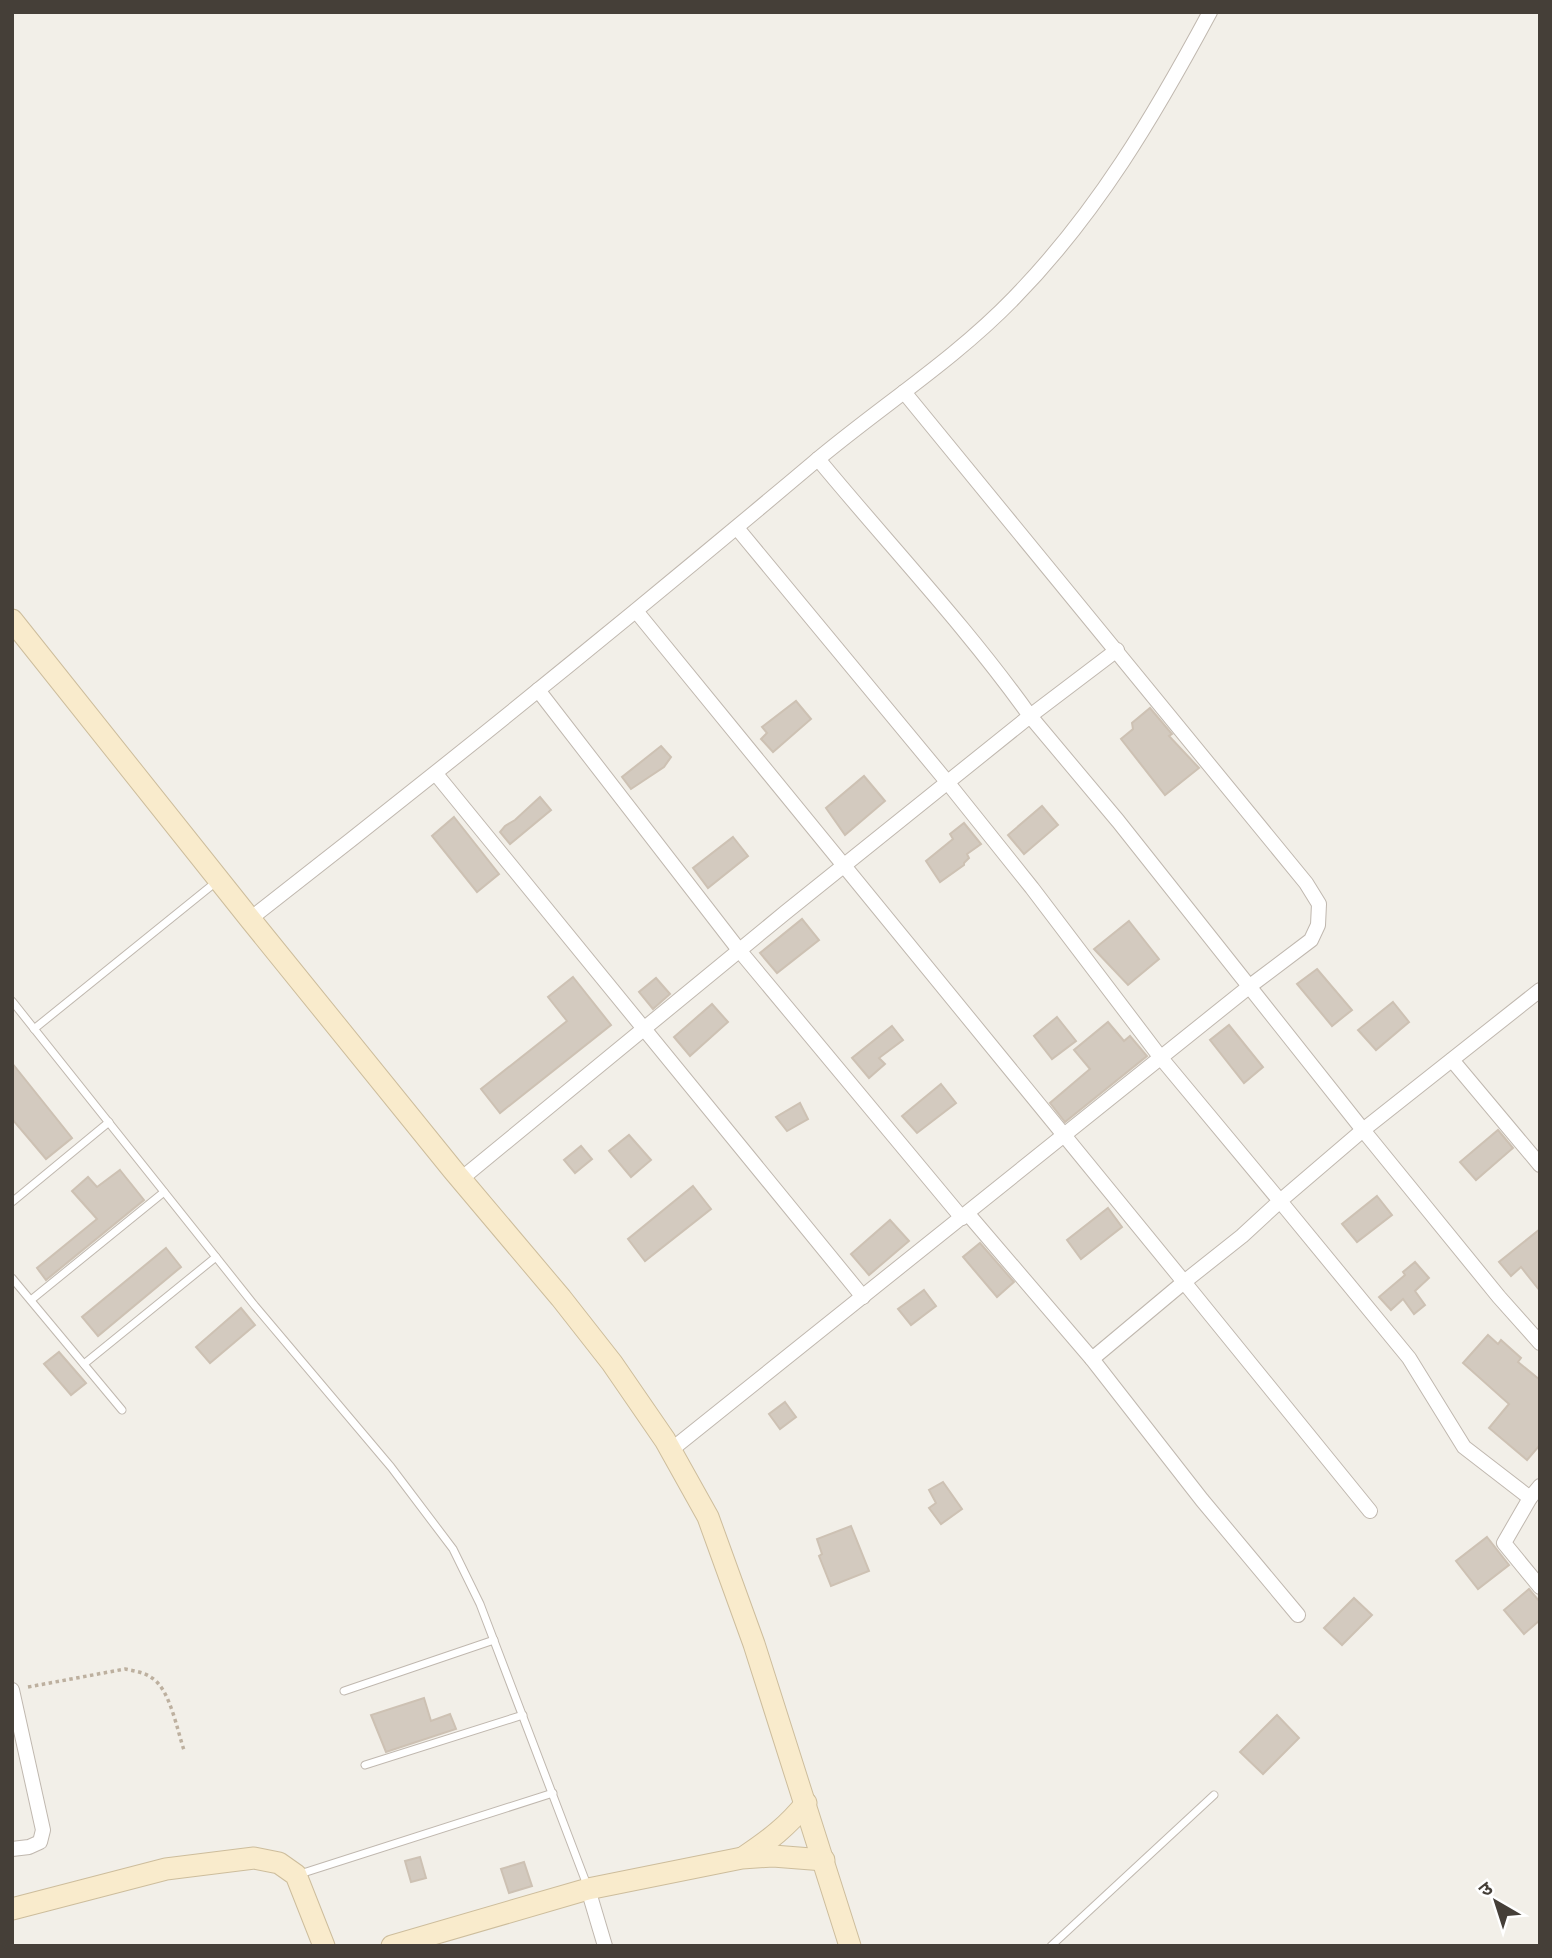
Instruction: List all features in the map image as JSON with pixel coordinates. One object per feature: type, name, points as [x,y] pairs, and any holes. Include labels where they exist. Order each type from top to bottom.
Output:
[{"type":"main road","points":[[12,620],[250,919],[612,1363],[671,1450],[708,1517],[754,1644],[850,1946]]},
{"type":"main road","points":[[742,1858],[779,1833],[806,1802]]},
{"type":"main road","points":[[392,1946],[588,1889],[742,1858],[772,1856],[824,1860]]},
{"type":"main road","points":[[12,1909],[166,1869],[254,1858],[279,1863],[296,1875],[324,1946]]},
{"type":"street","points":[[250,919],[436,774],[818,459],[945,359],[1015,298],[1080,222],[1135,145],[1210,12]]},
{"type":"street","points":[[671,1450],[1311,940],[1318,925],[1319,904],[1306,883],[904,392]]},
{"type":"street","points":[[818,459],[1009,686],[1030,716],[1118,821],[1363,1130],[1499,1297],[1540,1342]]},
{"type":"street","points":[[737,528],[948,783],[1032,888],[1161,1058],[1409,1358],[1464,1447],[1535,1492],[1504,1543],[1540,1587]]},
{"type":"street","points":[[636,611],[1370,1511]]},
{"type":"street","points":[[461,1179],[739,950],[1030,716],[1117,650]]},
{"type":"street","points":[[538,690],[739,950],[965,1216],[1092,1359],[1202,1500],[1298,1615]]},
{"type":"street","points":[[436,774],[863,1297]]},
{"type":"street","points":[[1092,1359],[1242,1236],[1363,1130],[1540,990]]},
{"type":"street","points":[[1452,1060],[1540,1165]]},
{"type":"street","points":[[12,1690],[43,1830],[40,1842],[29,1847],[12,1849]]},
{"type":"street","points":[[588,1889],[605,1946]]},
{"type":"lane","points":[[34,1029],[219,879]]},
{"type":"lane","points":[[12,1001],[216,1257],[391,1467],[453,1549],[480,1604],[588,1889]]},
{"type":"lane","points":[[12,1202],[109,1122]]},
{"type":"lane","points":[[31,1300],[164,1192]]},
{"type":"lane","points":[[84,1364],[216,1257]]},
{"type":"lane","points":[[12,1278],[122,1410]]},
{"type":"lane","points":[[344,1691],[494,1640]]},
{"type":"lane","points":[[365,1765],[523,1716]]},
{"type":"lane","points":[[296,1875],[552,1793]]},
{"type":"lane","points":[[1051,1946],[1214,1795]]},
{"type":"path","points":[[12,1690],[125,1670],[137,1671],[152,1678],[164,1691],[184,1749]]},
{"type":"building","points":[[796,701],[811,719],[773,752],[761,739],[767,733],[762,727]]},
{"type":"building","points":[[1150,708],[1172,734],[1169,736],[1199,768],[1165,795],[1121,739],[1133,729],[1132,723]]},
{"type":"building","points":[[661,746],[671,757],[664,767],[631,789],[622,777]]},
{"type":"building","points":[[864,776],[885,801],[845,835],[826,808]]},
{"type":"building","points":[[540,797],[551,810],[510,844],[500,832]]},
{"type":"building","points":[[1042,806],[1058,825],[1024,854],[1008,835]]},
{"type":"building","points":[[454,817],[499,874],[477,892],[432,836]]},
{"type":"building","points":[[964,823],[981,844],[967,854],[969,858],[964,865],[940,882],[926,861],[953,839],[950,834]]},
{"type":"building","points":[[733,837],[748,856],[708,888],[693,868]]},
{"type":"building","points":[[802,919],[819,940],[777,973],[760,953]]},
{"type":"building","points":[[1129,921],[1159,959],[1128,985],[1094,949]]},
{"type":"building","points":[[1317,969],[1352,1010],[1332,1026],[1297,984]]},
{"type":"building","points":[[573,977],[611,1025],[500,1113],[481,1089],[567,1021],[548,997]]},
{"type":"building","points":[[656,978],[670,994],[653,1009],[639,992]]},
{"type":"building","points":[[1393,1002],[1409,1022],[1376,1050],[1358,1030]]},
{"type":"building","points":[[712,1004],[728,1022],[690,1056],[674,1037]]},
{"type":"building","points":[[1057,1017],[1076,1041],[1052,1059],[1034,1036]]},
{"type":"building","points":[[1108,1022],[1124,1041],[1130,1036],[1147,1056],[1065,1122],[1050,1103],[1090,1069],[1074,1050]]},
{"type":"building","points":[[1229,1025],[1263,1067],[1244,1083],[1210,1040]]},
{"type":"building","points":[[892,1026],[903,1040],[879,1058],[885,1064],[869,1078],[852,1058]]},
{"type":"building","points":[[12,1063],[72,1138],[46,1159],[12,1119]]},
{"type":"building","points":[[941,1084],[956,1103],[917,1133],[902,1116]]},
{"type":"building","points":[[800,1103],[808,1119],[787,1131],[776,1117]]},
{"type":"building","points":[[1498,1130],[1513,1148],[1476,1180],[1460,1162]]},
{"type":"building","points":[[629,1135],[651,1160],[631,1177],[609,1151]]},
{"type":"building","points":[[581,1146],[592,1159],[575,1173],[564,1160]]},
{"type":"building","points":[[120,1170],[144,1200],[46,1280],[37,1268],[97,1219],[72,1191],[88,1177],[97,1187]]},
{"type":"building","points":[[693,1186],[711,1209],[645,1261],[628,1239]]},
{"type":"building","points":[[1377,1196],[1392,1215],[1357,1242],[1342,1224]]},
{"type":"building","points":[[1108,1208],[1122,1227],[1081,1259],[1067,1240]]},
{"type":"building","points":[[890,1220],[909,1241],[869,1275],[851,1254]]},
{"type":"building","points":[[1540,1229],[1540,1291],[1521,1267],[1511,1276],[1499,1262]]},
{"type":"building","points":[[980,1243],[1014,1282],[997,1297],[963,1257]]},
{"type":"building","points":[[166,1248],[181,1267],[98,1336],[82,1317]]},
{"type":"building","points":[[1415,1262],[1429,1278],[1415,1291],[1425,1305],[1414,1314],[1403,1299],[1391,1310],[1379,1297],[1405,1275],[1403,1272]]},
{"type":"building","points":[[924,1290],[936,1306],[911,1325],[898,1309]]},
{"type":"building","points":[[241,1308],[255,1325],[210,1363],[196,1347]]},
{"type":"building","points":[[1488,1335],[1498,1344],[1501,1340],[1521,1358],[1518,1362],[1540,1380],[1540,1445],[1527,1460],[1489,1428],[1509,1404],[1463,1363]]},
{"type":"building","points":[[59,1352],[86,1383],[71,1395],[44,1364]]},
{"type":"building","points":[[785,1402],[796,1417],[780,1429],[769,1414]]},
{"type":"building","points":[[943,1482],[962,1509],[941,1524],[929,1508],[936,1503],[929,1490]]},
{"type":"building","points":[[851,1526],[869,1571],[831,1586],[819,1556],[822,1554],[817,1539]]},
{"type":"building","points":[[1487,1537],[1509,1565],[1478,1589],[1456,1561]]},
{"type":"building","points":[[1529,1589],[1540,1602],[1540,1620],[1524,1634],[1504,1610]]},
{"type":"building","points":[[1354,1598],[1372,1615],[1342,1645],[1324,1628]]},
{"type":"building","points":[[424,1698],[431,1721],[450,1714],[456,1729],[386,1752],[371,1715]]},
{"type":"building","points":[[1277,1715],[1299,1738],[1263,1774],[1240,1752]]},
{"type":"building","points":[[420,1857],[426,1878],[411,1882],[405,1861]]},
{"type":"building","points":[[524,1862],[532,1886],[509,1893],[501,1869]]}]
